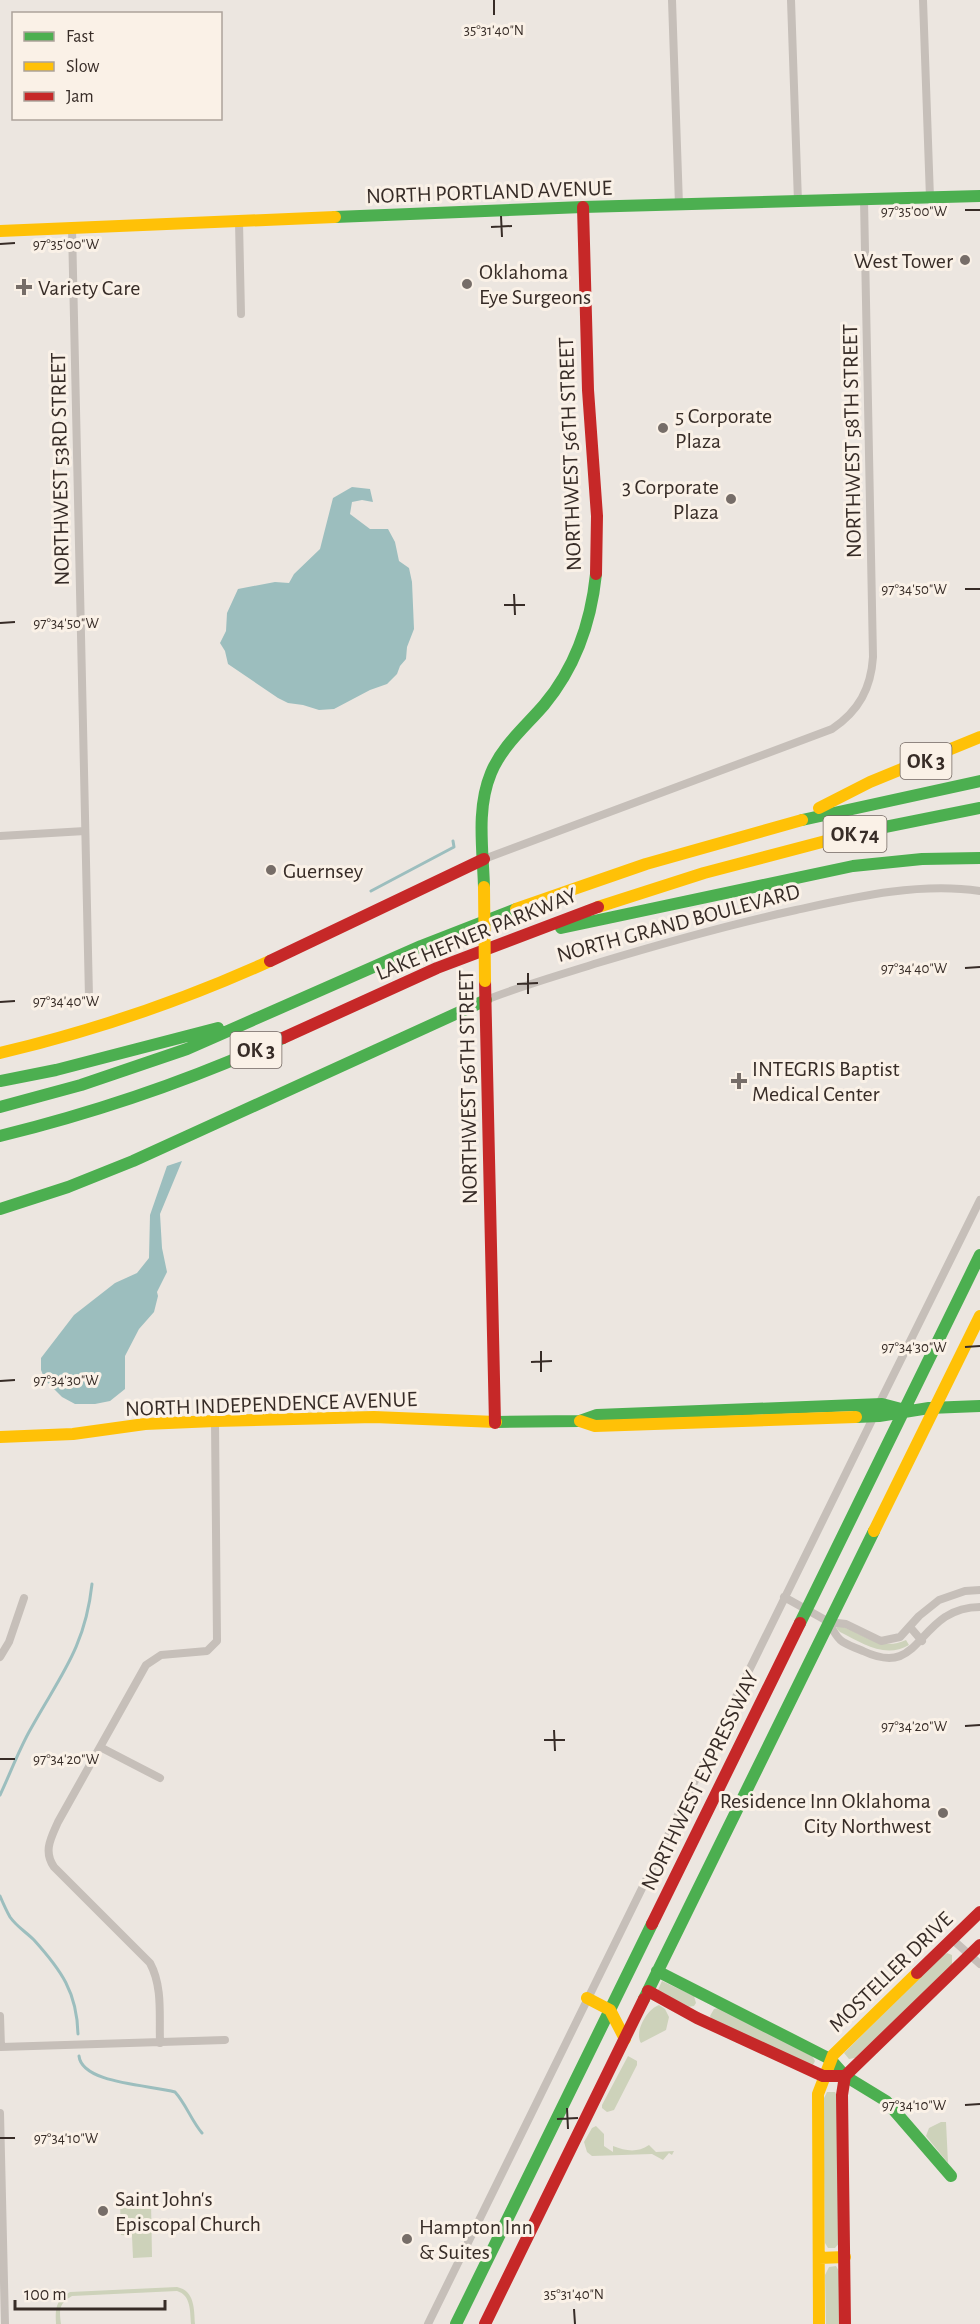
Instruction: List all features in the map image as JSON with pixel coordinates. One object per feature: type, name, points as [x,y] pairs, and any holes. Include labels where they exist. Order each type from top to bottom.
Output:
[{"type":"main road","name":"NORTH PORTLAND AVENUE","points":[[0,231],[583,207],[980,196]]},
{"type":"main road","name":"NORTHWEST 56TH STREET","points":[[495,1423],[483,808],[490,775],[507,747],[547,701],[572,661],[589,614],[595,588],[597,540],[588,402],[583,207]]},
{"type":"main road","name":"OK 3","points":[[798,820],[870,782],[980,737]]},
{"type":"main road","name":"LAKE HEFNER PARKWAY","points":[[0,1107],[123,1072],[210,1040],[329,986],[532,902],[666,856],[798,820],[901,796],[980,781]]},
{"type":"main road","name":"LAKE HEFNER PARKWAY","points":[[0,1136],[110,1105],[223,1064],[371,997],[511,938],[627,897],[732,864],[821,841],[980,808]]},
{"type":"main road","name":"OK 3","points":[[511,938],[720,896],[853,866],[922,859],[980,858]]},
{"type":"main road","points":[[0,1053],[55,1042],[203,992],[306,946],[484,859]]},
{"type":"main road","name":"NORTH GRAND BOULEVARD","points":[[0,1209],[77,1185],[132,1162],[263,1100],[486,1000]]},
{"type":"main road","points":[[0,1081],[56,1070],[268,1015]]},
{"type":"main road","points":[[0,1144],[47,1124]]},
{"type":"main road","name":"NORTHWEST EXPRESSWAY","points":[[456,2324],[980,1256]]},
{"type":"main road","name":"NORTHWEST EXPRESSWAY","points":[[485,2324],[980,1316]]},
{"type":"main road","name":"NORTH INDEPENDENCE AVENUE","points":[[0,1437],[80,1434],[145,1424],[215,1421],[374,1417],[495,1423],[580,1421],[597,1415],[905,1410],[980,1406]]},
{"type":"main road","name":"MOSTELLER DRIVE","points":[[830,2059],[980,1912]]},
{"type":"main road","name":"MOSTELLER DRIVE","points":[[844,2080],[975,1960],[980,1945]]},
{"type":"main road","points":[[636,1956],[642,1985],[648,1991],[697,2018],[823,2076],[844,2080],[886,2101],[951,2176]]},
{"type":"main road","points":[[657,1971],[830,2059],[844,2080],[846,2324]]},
{"type":"main road","points":[[587,1998],[610,2010],[625,2039]]},
{"type":"main road","points":[[697,2018],[708,1998]]},
{"type":"main road","points":[[819,2324],[818,2094],[830,2059]]},
{"type":"main road","points":[[819,2258],[844,2257]]},
{"type":"street","points":[[672,0],[679,205]]},
{"type":"street","points":[[791,0],[798,202]]},
{"type":"street","points":[[923,0],[930,198]]},
{"type":"street","name":"NORTHWEST 58TH STREET","points":[[484,859],[832,729],[853,712],[869,685],[873,657],[864,200]]},
{"type":"street","points":[[239,222],[241,314]]},
{"type":"street","name":"NORTHWEST 53RD STREET","points":[[72,228],[89,998]]},
{"type":"street","points":[[0,836],[85,831]]},
{"type":"street","name":"NORTH GRAND BOULEVARD","points":[[486,1000],[663,942],[763,918],[891,892],[935,889],[980,891]]},
{"type":"street","name":"NORTHWEST EXPRESSWAY","points":[[428,2324],[980,1200]]},
{"type":"street","points":[[160,2043],[159,1992],[150,1964],[61,1875],[49,1861],[48,1853],[51,1837],[146,1665],[161,1655],[207,1651],[217,1641],[215,1421]]},
{"type":"street","points":[[784,1597],[829,1622],[846,1624],[881,1641],[900,1637],[939,1600],[957,1593],[980,1590]]},
{"type":"street","points":[[957,1593],[958,1611]]},
{"type":"street","points":[[0,1657],[9,1642],[24,1598]]},
{"type":"street","points":[[829,1622],[838,1640],[877,1658],[906,1654],[944,1618],[966,1607],[980,1607]]},
{"type":"street","points":[[910,1627],[922,1641]]},
{"type":"street","points":[[100,1747],[160,1778]]},
{"type":"street","points":[[953,1940],[975,1960]]},
{"type":"street","points":[[0,2016],[1,2048],[225,2040]]},
{"type":"street","points":[[0,2113],[5,2324]]},
{"type":"green space","points":[[838,1625],[880,1643],[897,1643],[906,1640],[909,1645],[891,1650],[874,1648],[840,1632],[836,1628]]},
{"type":"green space","points":[[947,1953],[952,1955],[952,1965],[855,2058],[849,2059],[844,2053]]},
{"type":"green space","points":[[662,1981],[694,1996],[696,2003],[694,2006],[688,2007],[657,1992]]},
{"type":"green space","points":[[659,2005],[665,2009],[669,2017],[666,2030],[641,2043],[640,2027],[650,2011]]},
{"type":"green space","points":[[718,2008],[812,2056],[815,2061],[812,2067],[712,2021],[710,2016],[714,2009]]},
{"type":"green space","points":[[628,2056],[637,2061],[637,2065],[614,2110],[607,2112],[602,2105]]},
{"type":"green space","points":[[827,2092],[835,2092],[838,2098],[840,2242],[835,2248],[828,2248],[825,2243],[823,2100]]},
{"type":"green space","points":[[946,2122],[948,2163],[926,2136],[929,2128]]},
{"type":"green space","points":[[596,2126],[604,2134],[604,2146],[613,2152],[613,2146],[631,2150],[649,2145],[656,2152],[674,2151],[672,2155],[669,2153],[663,2160],[652,2154],[592,2156],[587,2152],[584,2142],[592,2128]]},
{"type":"green space","points":[[151,2201],[152,2257],[133,2258],[132,2236],[121,2235],[120,2202]]},
{"type":"green space","points":[[836,2266],[840,2273],[841,2324],[826,2324],[825,2275],[829,2267]]},
{"type":"green space","points":[[177,2287],[187,2292],[192,2301],[195,2324],[191,2324],[190,2309],[185,2296],[177,2291],[72,2296],[62,2304],[61,2324],[56,2324],[57,2305],[70,2292]]},
{"type":"water","points":[[352,487],[370,489],[373,502],[362,500],[352,502],[350,514],[370,529],[388,529],[395,542],[399,561],[409,568],[412,582],[414,629],[407,647],[406,659],[397,674],[387,684],[370,690],[334,709],[319,710],[288,703],[278,698],[228,664],[225,651],[220,643],[226,631],[227,613],[238,589],[275,582],[289,583],[294,574],[320,549],[333,498]]},
{"type":"water","points":[[182,1161],[160,1214],[162,1248],[167,1272],[157,1292],[154,1312],[139,1329],[125,1356],[125,1389],[110,1401],[75,1404],[62,1397],[45,1380],[41,1370],[41,1358],[74,1315],[115,1283],[137,1273],[149,1258],[150,1215],[167,1166]]},
{"type":"waterway","points":[[371,891],[454,847],[453,841]]},
{"type":"waterway","points":[[0,1795],[25,1740],[77,1645],[89,1607],[92,1584]]},
{"type":"waterway","points":[[0,1896],[12,1920],[44,1951],[66,1982],[74,2006],[78,2034]]},
{"type":"waterway","points":[[79,2056],[83,2065],[104,2078],[175,2092],[202,2133]]},
{"type":"traffic: fast","points":[[335,217],[583,207],[980,196]]},
{"type":"traffic: fast","points":[[484,887],[482,815],[483,801],[491,773],[508,745],[555,691],[573,660],[586,627],[596,574]]},
{"type":"traffic: fast","points":[[802,820],[980,781]]},
{"type":"traffic: fast","points":[[860,832],[980,808]]},
{"type":"traffic: fast","points":[[561,928],[853,866],[922,859],[980,858]]},
{"type":"traffic: fast","points":[[0,1107],[81,1085],[187,1049],[421,946],[516,909]]},
{"type":"traffic: fast","points":[[0,1209],[68,1187],[133,1161],[486,1000]]},
{"type":"traffic: fast","points":[[0,1081],[56,1070],[218,1028]]},
{"type":"traffic: fast","points":[[0,1136],[144,1094],[214,1068],[283,1038]]},
{"type":"traffic: fast","points":[[800,1623],[980,1255]]},
{"type":"traffic: fast","points":[[496,1422],[580,1421],[597,1415],[882,1404],[905,1410]]},
{"type":"traffic: fast","points":[[856,1417],[879,1416],[929,1408],[980,1406]]},
{"type":"traffic: fast","points":[[644,1999],[874,1531]]},
{"type":"traffic: fast","points":[[456,2324],[652,1924]]},
{"type":"traffic: fast","points":[[657,1971],[830,2059],[845,2076],[886,2101],[951,2176]]},
{"type":"traffic: slow","points":[[0,231],[335,217]]},
{"type":"traffic: slow","points":[[819,808],[870,782],[980,737]]},
{"type":"traffic: slow","points":[[516,909],[646,864],[802,820]]},
{"type":"traffic: slow","points":[[598,907],[704,873],[860,832]]},
{"type":"traffic: slow","points":[[484,887],[485,981]]},
{"type":"traffic: slow","points":[[0,1053],[137,1014],[270,961]]},
{"type":"traffic: slow","points":[[874,1531],[980,1316]]},
{"type":"traffic: slow","points":[[0,1437],[73,1434],[145,1424],[215,1421],[374,1417],[496,1422]]},
{"type":"traffic: slow","points":[[580,1421],[595,1426],[856,1417]]},
{"type":"traffic: slow","points":[[819,2324],[818,2094],[833,2055],[917,1973]]},
{"type":"traffic: slow","points":[[587,1998],[610,2010],[625,2039]]},
{"type":"traffic: slow","points":[[819,2258],[845,2257]]},
{"type":"traffic: jam","points":[[583,207],[588,390],[597,516],[596,574]]},
{"type":"traffic: jam","points":[[270,961],[484,859]]},
{"type":"traffic: jam","points":[[283,1038],[437,968],[598,907]]},
{"type":"traffic: jam","points":[[485,981],[495,1423]]},
{"type":"traffic: jam","points":[[652,1924],[800,1623]]},
{"type":"traffic: jam","points":[[917,1973],[980,1912]]},
{"type":"traffic: jam","points":[[845,2324],[842,2095],[845,2076],[980,1945]]},
{"type":"traffic: jam","points":[[648,1991],[697,2018],[823,2076],[845,2076]]},
{"type":"traffic: jam","points":[[485,2324],[644,1999]]},
{"type":"place","name":"West Tower","points":[[965,260]]},
{"type":"place","name":"Oklahoma Eye Surgeons","points":[[467,284]]},
{"type":"place","name":"Variety Care","points":[[24,287]]},
{"type":"place","name":"5 Corporate Plaza","points":[[663,428]]},
{"type":"place","name":"3 Corporate Plaza","points":[[731,499]]},
{"type":"place","name":"Guernsey","points":[[271,870]]},
{"type":"place","name":"INTEGRIS Baptist Medical Center","points":[[739,1081]]},
{"type":"place","name":"Residence Inn Oklahoma City Northwest","points":[[943,1813]]},
{"type":"place","name":"Saint John's Episcopal Church","points":[[103,2211]]},
{"type":"place","name":"Hampton Inn & Suites","points":[[407,2239]]}]
